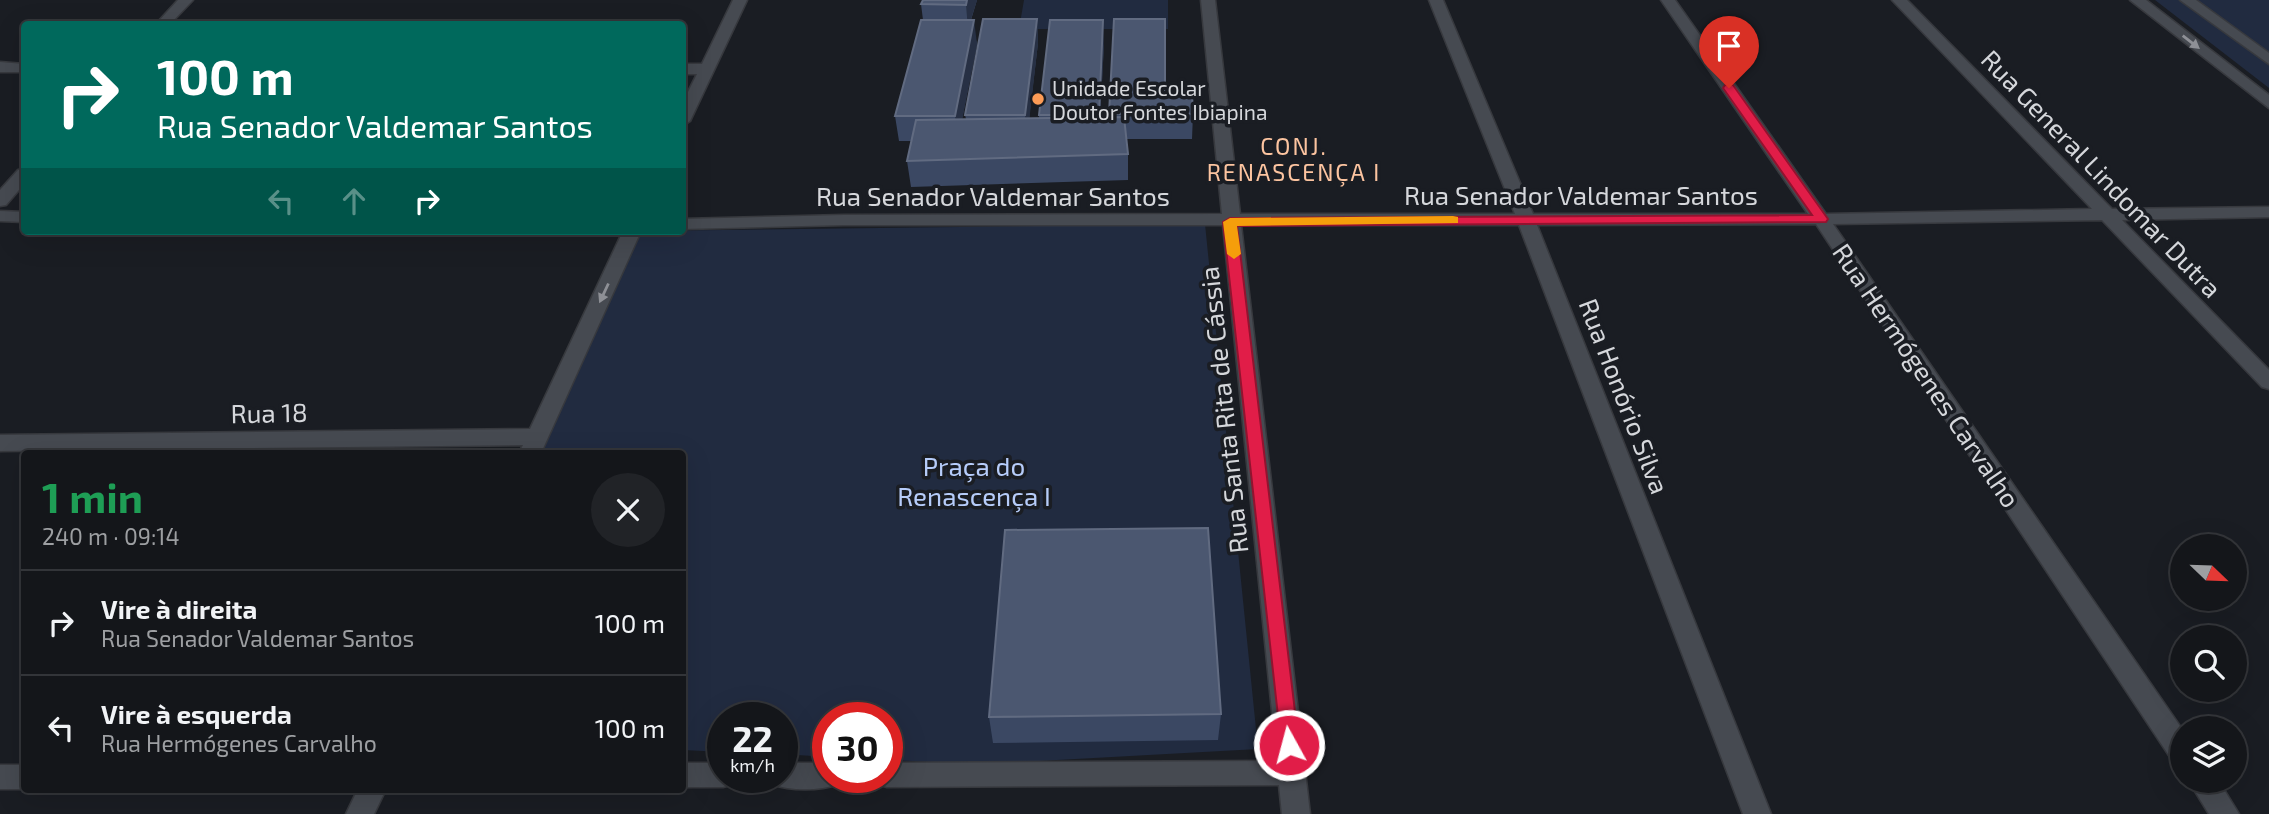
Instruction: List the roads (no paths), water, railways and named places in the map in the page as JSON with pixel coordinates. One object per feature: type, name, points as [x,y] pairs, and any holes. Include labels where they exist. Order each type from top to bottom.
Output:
[{"type":"street","points":[[166,21],[186,0]]},
{"type":"street","points":[[686,112],[740,0]]},
{"type":"street","name":"Rua Santa Rita de Cássia","points":[[1208,0],[1296,814]]},
{"type":"street","name":"Rua Honório Silva","points":[[1436,0],[1526,219],[1757,814]]},
{"type":"street","name":"Rua Hermógenes Carvalho","points":[[1668,0],[1821,219],[2170,733]]},
{"type":"street","name":"Rua General Lindomar Dutra","points":[[1899,0],[2269,382]]},
{"type":"street","points":[[2137,0],[2269,103]]},
{"type":"street","points":[[2187,0],[2269,60]]},
{"type":"street","points":[[0,67],[21,68]]},
{"type":"street","points":[[686,69],[706,69]]},
{"type":"street","points":[[0,201],[21,177]]},
{"type":"street","name":"Rua Senador Valdemar Santos","points":[[686,224],[844,220],[1230,222],[1821,219],[2269,212]]},
{"type":"street","points":[[0,216],[21,216]]},
{"type":"street","points":[[534,445],[630,235]]},
{"type":"street","name":"Rua 18","points":[[0,443],[534,445]]},
{"type":"street","points":[[903,775],[1292,773]]},
{"type":"street","points":[[686,775],[707,775]]},
{"type":"street","points":[[0,777],[21,777]]},
{"type":"street","points":[[360,814],[370,793]]},
{"type":"street","points":[[2211,793],[2225,814]]},
{"type":"place","name":"Unidade Escolar Doutor Fontes Ibiapina","points":[[1038,99]]},
{"type":"district","name":"CONJ. RENASCENÇA I","points":[[1294,159]]},
{"type":"park label","name":"Praça do Renascença I","points":[[974,480]]}]
